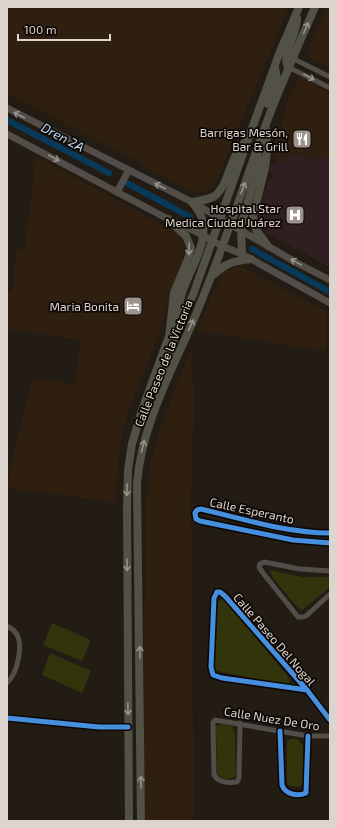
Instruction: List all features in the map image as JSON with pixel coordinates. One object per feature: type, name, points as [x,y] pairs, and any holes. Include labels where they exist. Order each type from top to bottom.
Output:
[{"type":"main road","name":"Calle Paseo de la Victoria","points":[[141,821],[138,472],[143,446],[155,408],[199,309],[266,124],[288,67],[314,7]]},
{"type":"main road","name":"Calle Paseo de la Victoria","points":[[128,821],[126,526],[128,470],[132,444],[142,410],[168,339],[175,330],[193,295],[250,134],[298,9]]},
{"type":"main road","points":[[288,67],[286,59],[296,32],[298,9]]},
{"type":"main road","points":[[242,254],[241,230],[258,167],[258,134],[277,78],[275,66]]},
{"type":"main road","points":[[7,108],[192,202],[230,225],[330,280]]},
{"type":"main road","points":[[266,124],[267,152],[265,168],[253,216],[256,230],[268,246]]},
{"type":"main road","points":[[7,134],[168,219],[222,246],[242,254],[330,303]]},
{"type":"main road","points":[[192,202],[202,201],[214,196],[225,181],[237,152],[250,134]]},
{"type":"main road","points":[[117,192],[129,170]]},
{"type":"main road","points":[[155,408],[158,388],[172,350],[183,290],[199,251],[203,236],[202,217],[192,202]]},
{"type":"main road","points":[[168,219],[183,232],[189,241],[191,248],[174,294],[168,339]]},
{"type":"main road","points":[[212,275],[223,266],[231,262],[251,259]]},
{"type":"main road","points":[[126,526],[132,529],[138,551]]},
{"type":"main road","points":[[128,810],[132,821]]},
{"type":"street","points":[[292,58],[330,78]]},
{"type":"street","points":[[288,67],[330,88]]},
{"type":"street","name":"Calle Esperanto","points":[[330,533],[289,529],[201,509],[194,513],[198,520],[225,526],[294,540],[330,543]]},
{"type":"street","points":[[225,526],[226,515]]},
{"type":"street","points":[[330,572],[300,569],[264,562],[260,564],[263,573],[298,617],[306,616],[330,594]]},
{"type":"street","name":"Calle Paseo Del Nogal","points":[[307,690],[222,678],[214,675],[211,667],[214,598],[216,593],[218,592],[225,596],[307,690],[330,720]]},
{"type":"street","points":[[7,626],[16,633],[19,651],[16,670],[7,683]]},
{"type":"street","points":[[7,718],[96,727],[128,727]]},
{"type":"street","name":"Calle Nuez De Oro","points":[[240,723],[239,778],[237,782],[234,783],[220,781],[214,774],[214,720],[218,719],[240,723],[280,731],[308,736],[330,736]]},
{"type":"street","points":[[280,731],[282,785],[287,793],[300,795],[306,793],[308,736]]},
{"type":"shaded area","points":[[7,7],[289,7],[215,184],[211,189],[198,193],[193,192],[148,169],[137,160],[7,94]]},
{"type":"shaded area","points":[[327,7],[330,7],[330,68],[310,58],[308,54],[308,50]]},
{"type":"shaded area","points":[[299,76],[330,93],[330,160],[321,156],[313,159],[294,154],[290,158],[277,163],[274,149],[276,139],[289,96]]},
{"type":"shaded area","name":"Hospital Star Medica Ciudad Juárez","points":[[294,154],[313,159],[321,156],[330,160],[330,267],[268,234],[263,230],[260,224],[259,210],[269,179],[274,179],[269,168],[272,165],[290,158]]},
{"type":"shaded area","points":[[36,156],[178,233],[185,246],[184,254],[157,340],[133,398],[122,433],[115,502],[8,488],[11,467],[33,379],[75,384],[81,340],[7,329],[7,291],[12,291],[17,250],[24,251]]},
{"type":"shaded area","points":[[240,266],[326,311],[326,351],[197,331],[222,272]]},
{"type":"shaded area","points":[[191,348],[194,400],[191,497],[194,821],[146,821],[144,777],[144,633],[147,496],[149,472],[161,427]]},
{"type":"shaded area","points":[[270,571],[302,577],[330,577],[330,587],[302,610],[298,608],[273,578]]},
{"type":"shaded area","points":[[223,599],[287,675],[290,681],[289,685],[215,670],[218,603]]},
{"type":"shaded area","points":[[52,623],[91,640],[82,661],[43,645]]},
{"type":"shaded area","points":[[50,653],[91,671],[82,693],[42,675]]},
{"type":"shaded area","points":[[222,724],[232,726],[235,732],[236,775],[229,779],[221,777],[217,773],[216,727]]},
{"type":"shaded area","points":[[293,738],[299,740],[303,746],[303,784],[300,787],[289,786],[287,782],[287,742]]},
{"type":"waterway","name":"Dren 2A","points":[[7,120],[109,173]]},
{"type":"waterway","name":"Dren 2A","points":[[127,183],[190,217]]},
{"type":"waterway","name":"Dren 2A","points":[[252,249],[330,292]]},
{"type":"cycle path","points":[[330,533],[298,531],[281,528],[201,509],[197,510],[195,513],[196,519],[200,521],[293,540],[330,543]]},
{"type":"cycle path","points":[[307,690],[222,678],[213,675],[211,667],[214,598],[217,592],[220,592],[225,596],[307,690],[330,720]]},
{"type":"cycle path","points":[[7,718],[99,727],[128,727]]},
{"type":"cycle path","points":[[280,731],[282,785],[286,791],[295,795],[306,793],[308,736]]},
{"type":"place","name":"Barrigas Mesón, Bar & Grill","points":[[302,139]]},
{"type":"place","name":"Hospital Star Medica Ciudad Juárez","points":[[295,215]]},
{"type":"place","name":"Maria Bonita","points":[[133,306]]}]
